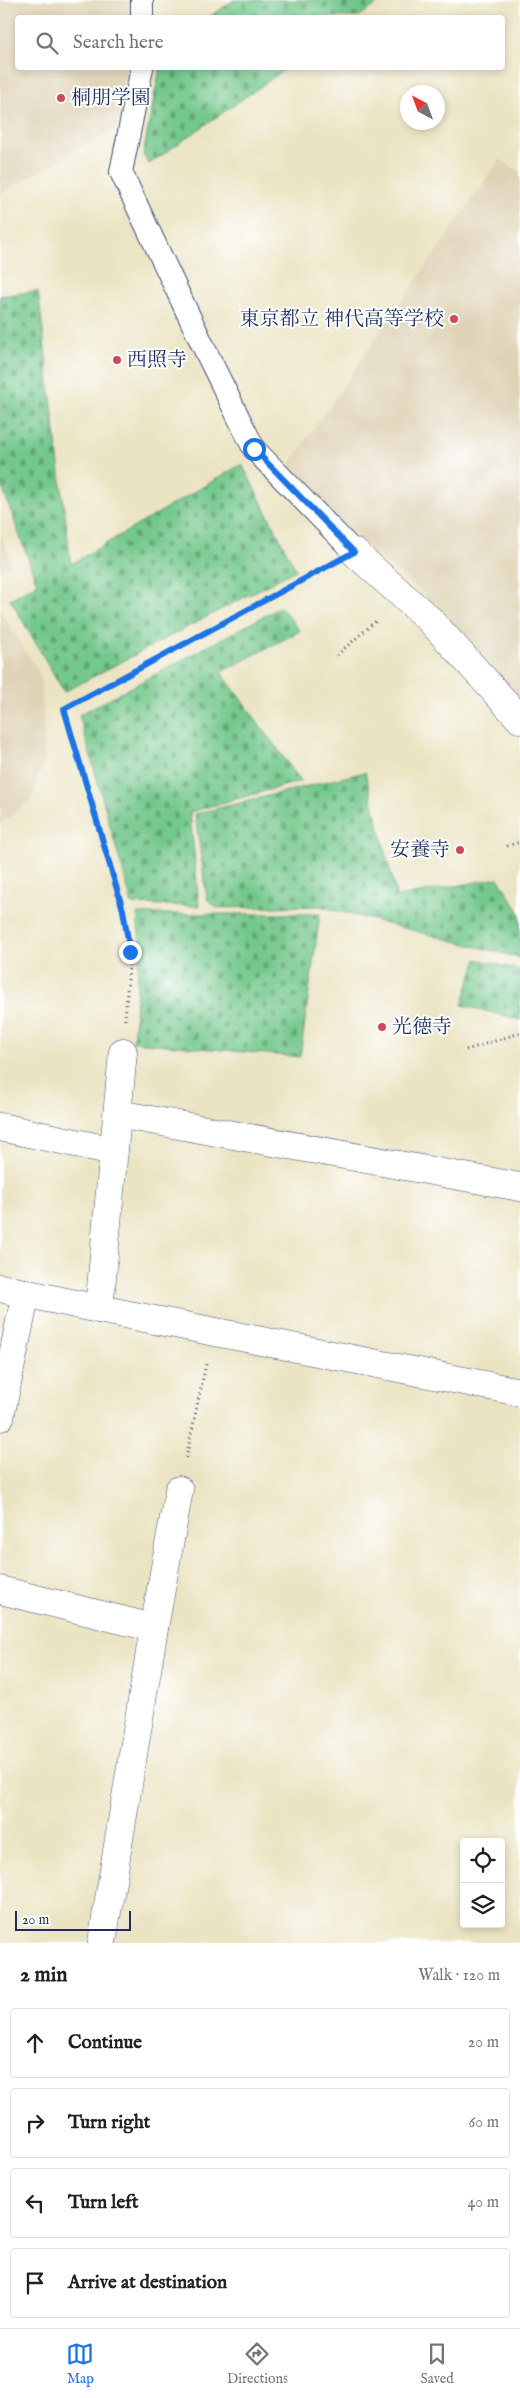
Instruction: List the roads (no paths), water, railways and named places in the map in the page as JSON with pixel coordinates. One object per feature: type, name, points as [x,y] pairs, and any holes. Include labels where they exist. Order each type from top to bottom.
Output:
[{"type":"street","points":[[354,552],[431,622],[520,719]]},
{"type":"street","points":[[99,1309],[124,1052]]},
{"type":"street","points":[[118,1114],[520,1187]]},
{"type":"street","points":[[0,1127],[114,1151]]},
{"type":"street","points":[[0,1416],[13,1290],[213,1332],[520,1392]]},
{"type":"street","points":[[102,1942],[179,1490]]},
{"type":"street","points":[[0,1590],[154,1628]]},
{"type":"lane","points":[[142,0],[142,15]]},
{"type":"lane","points":[[142,70],[121,172],[254,449],[354,552]]},
{"type":"place","name":"桐朋学園","points":[[61,98]]},
{"type":"place","name":"東京都立 神代高等学校","points":[[454,319]]},
{"type":"place","name":"西照寺","points":[[117,360]]},
{"type":"place","name":"安養寺","points":[[460,850]]},
{"type":"place","name":"光徳寺","points":[[382,1027]]}]
